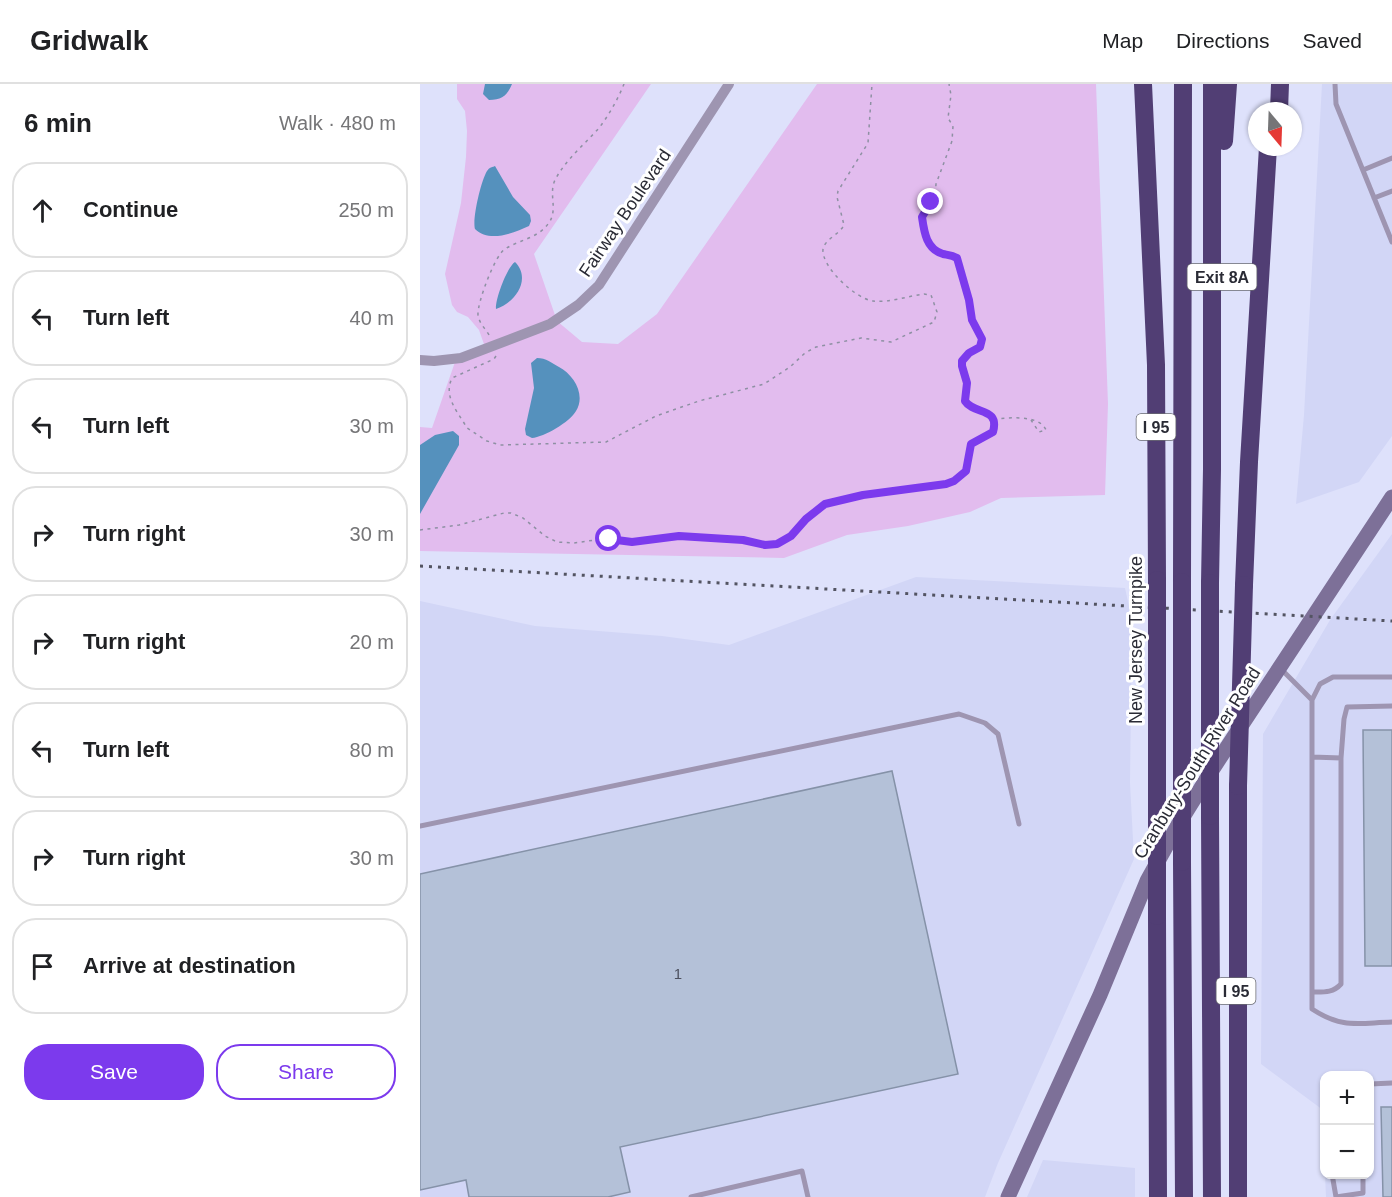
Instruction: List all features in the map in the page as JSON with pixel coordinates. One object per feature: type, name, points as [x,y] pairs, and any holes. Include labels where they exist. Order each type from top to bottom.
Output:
[{"type":"highway","points":[[1133,84],[1142,193],[1153,274]]},
{"type":"highway","name":"New Jersey Turnpike","points":[[1143,84],[1156,365],[1158,1197]]},
{"type":"highway","points":[[1171,84],[1183,301]]},
{"type":"highway","name":"I 95","points":[[1183,84],[1184,1197]]},
{"type":"highway","name":"I 95","points":[[1212,84],[1210,583],[1212,1197]]},
{"type":"highway","name":"Exit 8A","points":[[1212,469],[1221,348],[1224,123],[1228,84]]},
{"type":"highway","points":[[1270,102],[1271,84]]},
{"type":"highway","points":[[1279,102],[1280,84]]},
{"type":"highway","name":"I 95","points":[[1238,1197],[1238,786],[1249,462],[1268,156]]},
{"type":"highway","name":"Exit 8A","points":[[1259,310],[1270,246],[1276,156]]},
{"type":"main road","name":"Cranbury-South River Road","points":[[1008,1197],[1100,995],[1146,881],[1178,825],[1392,497]]},
{"type":"street","name":"Fairway Boulevard","points":[[420,360],[461,358],[550,324],[578,305],[599,285],[729,84]]},
{"type":"lane","points":[[1335,84],[1336,104],[1374,198],[1390,229],[1392,242]]},
{"type":"lane","points":[[1363,170],[1392,158]]},
{"type":"lane","points":[[1374,198],[1392,191]]},
{"type":"lane","points":[[1280,668],[1312,700]]},
{"type":"lane","points":[[1392,677],[1333,677],[1320,684],[1312,700],[1312,1009],[1328,1020],[1343,1024],[1392,1022]]},
{"type":"lane","points":[[1312,992],[1329,992],[1341,984],[1341,758],[1347,708],[1392,706]]},
{"type":"lane","points":[[420,826],[959,714],[985,723],[998,735],[1020,824]]},
{"type":"lane","points":[[1312,757],[1341,758]]},
{"type":"lane","points":[[1374,1084],[1392,1083]]},
{"type":"lane","points":[[691,1197],[802,1171],[808,1197]]},
{"type":"lane","points":[[1333,1179],[1336,1197],[1363,1192],[1363,1179]]},
{"type":"path","points":[[624,84],[601,125],[572,156],[556,179],[552,191],[553,215],[548,224],[530,237],[504,249],[494,262],[478,314],[481,323],[491,337],[495,353],[494,359],[452,378],[448,396],[467,428],[487,441],[500,445],[598,443],[614,439],[649,419],[677,408],[764,384],[816,347],[868,337],[891,342],[934,322],[937,312],[931,295],[924,294],[879,302],[870,301],[859,296],[835,275],[824,258],[825,244],[839,233],[844,225],[837,197],[838,191],[867,143],[872,84]]},
{"type":"path","points":[[420,530],[459,525],[512,513],[523,518],[556,542],[574,543],[609,539],[632,542],[679,536],[743,540],[765,545],[777,544],[791,536],[806,519],[825,504],[863,495],[946,484],[954,481],[966,471],[971,444],[993,432],[993,419],[987,412],[971,408],[965,401],[967,383],[962,361],[969,353],[980,347],[982,342],[972,320],[957,258],[936,251],[930,246],[922,217],[935,197],[936,184],[945,166],[954,132],[948,118],[951,95],[949,84]]},
{"type":"path","points":[[993,419],[1031,420],[1043,424],[1045,431],[1037,431],[1031,420]]},
{"type":"shaded area","points":[[457,84],[651,84],[534,254],[557,321],[582,342],[618,344],[657,314],[817,84],[1096,84],[1108,404],[1105,495],[1001,498],[970,512],[908,526],[847,535],[784,558],[420,551],[420,427],[432,428],[455,362],[486,350],[479,330],[468,317],[457,312],[452,305],[445,274],[461,203],[466,157],[465,111],[457,99]]},
{"type":"shaded area","points":[[1322,84],[1392,84],[1392,436],[1359,482],[1296,504],[1304,415]]},
{"type":"shaded area","points":[[1392,534],[1392,1197],[1326,1197],[1325,1179],[1374,1179],[1374,1071],[1320,1071],[1320,1108],[1261,1064],[1263,734],[1330,620]]},
{"type":"shaded area","points":[[916,577],[1125,588],[1132,620],[1130,783],[1134,859],[998,1163],[985,1197],[420,1197],[420,601],[535,626],[662,636],[729,645]]},
{"type":"shaded area","points":[[1043,1160],[1135,1168],[1135,1197],[1027,1197]]},
{"type":"water","points":[[485,84],[512,84],[504,96],[489,100],[483,94]]},
{"type":"water","points":[[495,166],[513,197],[530,215],[531,221],[529,226],[523,229],[494,236],[481,233],[475,229],[474,224],[482,183],[487,171]]},
{"type":"water","points":[[515,262],[522,276],[519,290],[509,302],[496,309],[502,284]]},
{"type":"water","points":[[537,358],[549,361],[569,375],[577,386],[580,398],[576,411],[568,420],[550,432],[532,438],[526,435],[525,429],[534,388],[531,363]]},
{"type":"water","points":[[453,431],[459,436],[459,445],[420,514],[420,445],[435,435]]},
{"type":"building","points":[[1363,730],[1392,730],[1392,966],[1365,966]]},
{"type":"building","points":[[892,771],[958,1074],[620,1147],[630,1192],[608,1197],[469,1197],[466,1180],[420,1190],[420,874]]},
{"type":"building","points":[[1381,1107],[1392,1107],[1392,1197],[1383,1197]]},
{"type":"railway","points":[[420,566],[1392,621]]},
{"type":"route","points":[[609,539],[632,542],[679,536],[743,540],[765,545],[777,544],[791,536],[806,519],[825,504],[863,495],[946,484],[962,476],[966,471],[971,444],[993,432],[994,424],[987,412],[971,408],[965,401],[964,392],[967,383],[962,361],[969,353],[980,347],[982,339],[972,320],[957,258],[936,251],[927,240],[922,217],[931,202]]}]
